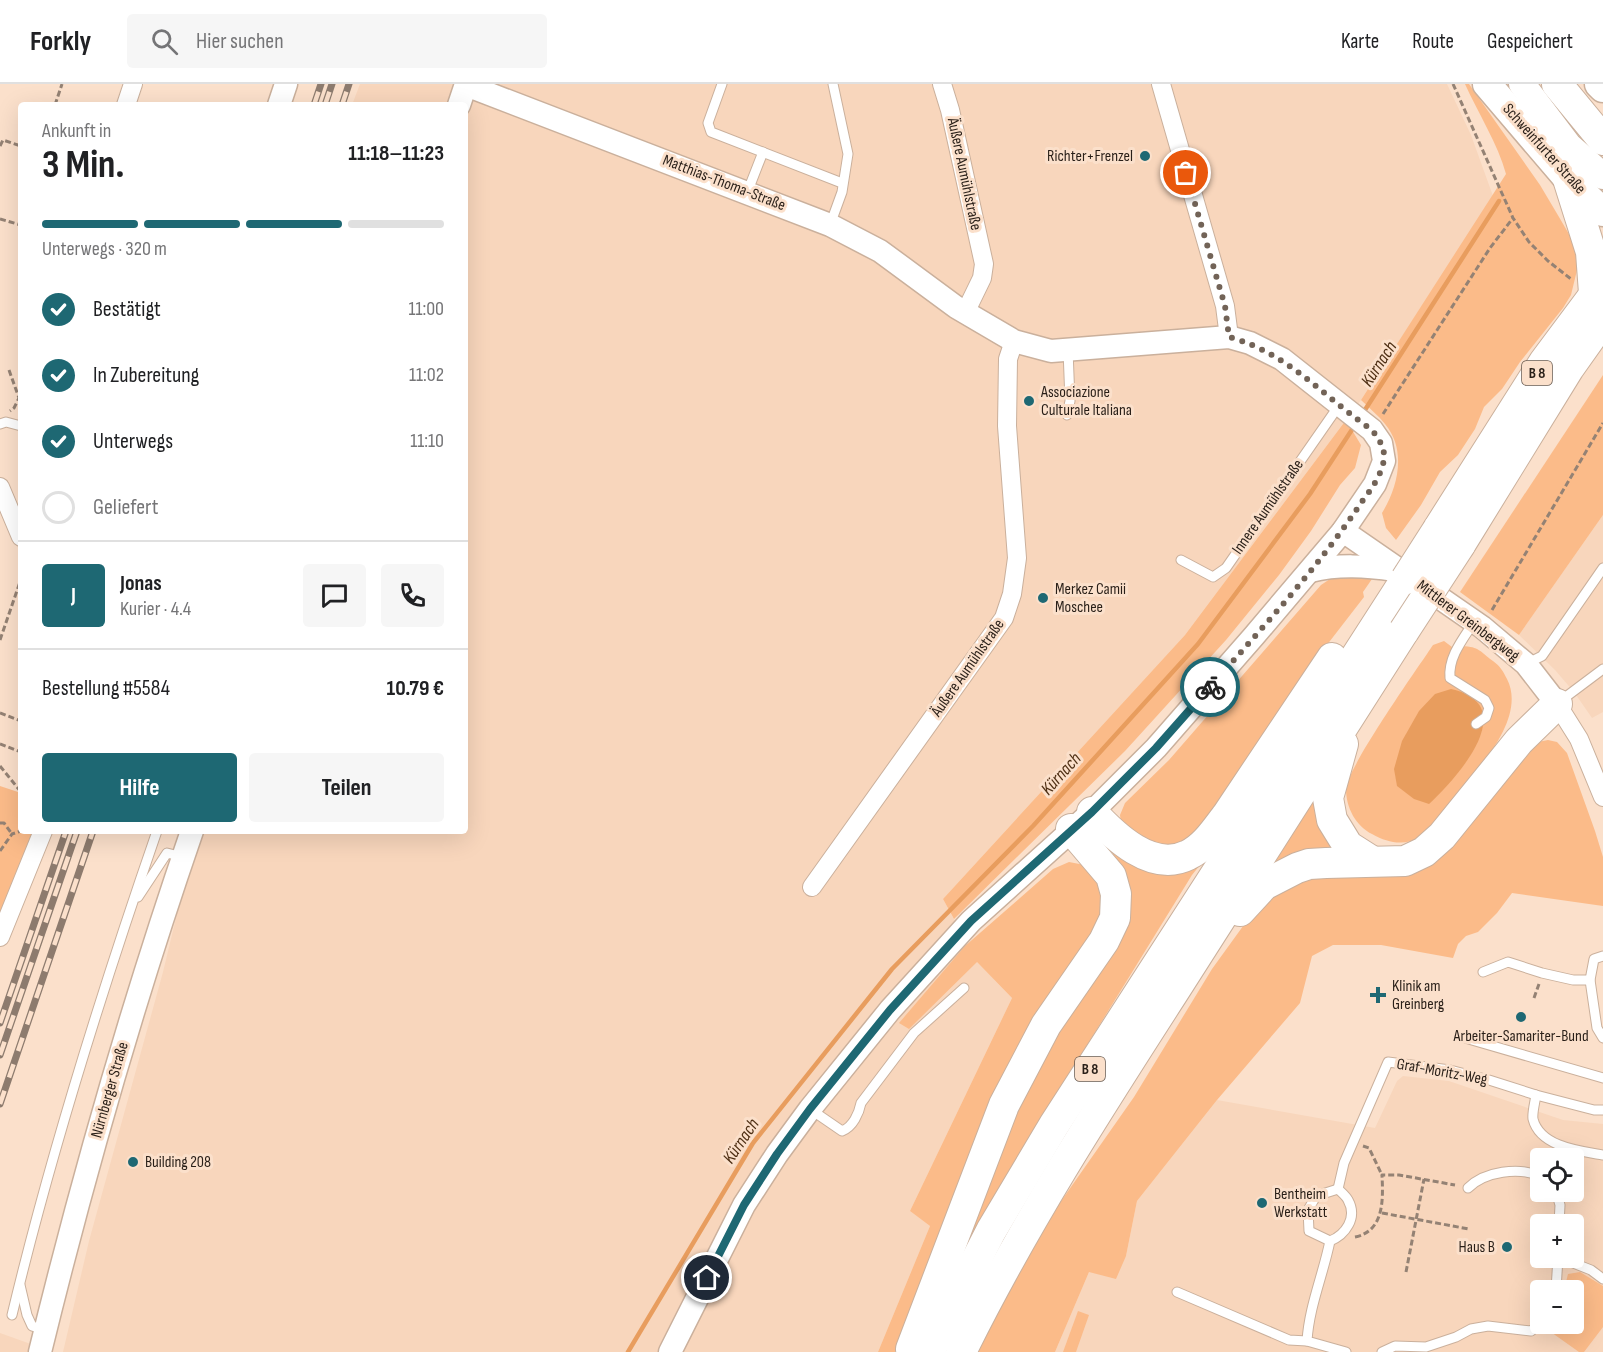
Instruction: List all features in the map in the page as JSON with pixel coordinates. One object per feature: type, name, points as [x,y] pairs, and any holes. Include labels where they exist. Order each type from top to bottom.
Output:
[{"type":"highway","points":[[1557,84],[1603,140]]},
{"type":"highway","points":[[1568,179],[1591,252],[1597,307]]},
{"type":"highway","name":"B 8","points":[[929,1352],[991,1232],[1054,1125],[1382,623],[1449,537],[1544,362],[1597,307]]},
{"type":"highway","name":"B 8","points":[[1370,860],[1348,846],[1332,820],[1328,798],[1382,623],[1403,575],[1449,537]]},
{"type":"highway","name":"B 8","points":[[1082,821],[1112,834],[1139,852],[1167,860],[1188,855],[1208,839],[1227,815],[1327,664],[1382,623]]},
{"type":"highway","name":"B 8","points":[[1212,932],[1227,925],[1264,885],[1285,873],[1309,864],[1370,860],[1405,861],[1424,852],[1442,836],[1519,741],[1557,704]]},
{"type":"highway","name":"B 8","points":[[961,1352],[1030,1220],[1353,711]]},
{"type":"highway","points":[[910,1352],[1004,1105],[1046,1025],[1104,941],[1115,918],[1116,894],[1111,876],[1082,821]]},
{"type":"main road","name":"Schweinfurter Straße","points":[[1487,84],[1568,179],[1603,212]]},
{"type":"main road","points":[[1521,84],[1569,146],[1603,176]]},
{"type":"main road","points":[[1599,84],[1603,88]]},
{"type":"street","points":[[127,102],[133,84]]},
{"type":"street","points":[[280,102],[286,84]]},
{"type":"street","points":[[460,102],[466,84]]},
{"type":"street","name":"Matthias-Thoma-Straße","points":[[466,84],[830,225],[880,251],[965,313]]},
{"type":"street","name":"Äußere Aumühlstraße","points":[[942,84],[950,110],[984,264],[982,278],[965,313]]},
{"type":"street","points":[[1161,84],[1225,306],[1229,337]]},
{"type":"street","points":[[670,1352],[744,1205],[810,1109],[890,1010],[971,921],[1082,821],[1156,748],[1342,531],[1375,484],[1384,461],[1381,443],[1369,428],[1281,359],[1250,343],[1229,337],[1051,351],[1014,341],[965,313]]},
{"type":"street","name":"Äußere Aumühlstraße","points":[[813,887],[1004,618],[1012,594],[1017,558],[1007,426],[1008,359],[1014,341]]},
{"type":"street","points":[[0,487],[18,530]]},
{"type":"street","name":"Mittlerer Greinbergweg","points":[[1342,531],[1478,625],[1526,664],[1557,704],[1579,739],[1603,798]]},
{"type":"street","name":"Mittlerer Greinbergweg","points":[[1310,571],[1332,566],[1359,566],[1403,575]]},
{"type":"street","points":[[0,937],[42,834]]},
{"type":"street","name":"Nürnberger Straße","points":[[40,1352],[130,1021],[161,919],[191,834]]},
{"type":"lane","points":[[722,84],[708,123],[711,132],[842,183]]},
{"type":"lane","points":[[830,225],[842,192],[848,154],[833,84]]},
{"type":"lane","points":[[747,193],[763,152]]},
{"type":"lane","points":[[1067,415],[1070,401],[1068,350]]},
{"type":"lane","name":"Innere Aumühlstraße","points":[[1181,560],[1213,577],[1226,568],[1342,405]]},
{"type":"lane","points":[[0,424],[6,422],[18,425]]},
{"type":"lane","points":[[1526,664],[1542,656],[1603,568]]},
{"type":"lane","points":[[1476,724],[1486,717],[1489,708],[1485,700],[1450,678],[1449,667],[1457,650],[1478,625]]},
{"type":"lane","points":[[1557,704],[1603,669]]},
{"type":"lane","points":[[12,1316],[54,1154],[130,909],[156,834]]},
{"type":"lane","points":[[130,909],[167,853],[183,857]]},
{"type":"lane","points":[[1603,956],[1594,959],[1590,980],[1597,1028],[1603,1038]]},
{"type":"lane","points":[[1483,972],[1508,962],[1542,974],[1574,980],[1590,980]]},
{"type":"lane","points":[[810,1109],[842,1131],[847,1130],[859,1113],[861,1103],[914,1033],[964,988]]},
{"type":"lane","points":[[1466,1038],[1603,1078]]},
{"type":"lane","name":"Graf-Moritz-Weg","points":[[1352,1144],[1388,1062],[1450,1070],[1536,1095],[1594,1110],[1603,1110]]},
{"type":"lane","points":[[1536,1095],[1533,1119],[1544,1137],[1563,1146],[1603,1155]]},
{"type":"lane","points":[[1338,1189],[1344,1162],[1352,1144]]},
{"type":"lane","points":[[1468,1188],[1474,1182],[1493,1174],[1530,1173]]},
{"type":"lane","points":[[1338,1189],[1350,1202],[1351,1221],[1341,1236],[1330,1241],[1309,1231],[1308,1210],[1316,1196],[1338,1189]]},
{"type":"lane","points":[[1307,1341],[1308,1321],[1324,1270],[1330,1241]]},
{"type":"lane","points":[[1584,1267],[1603,1280]]},
{"type":"lane","points":[[20,1282],[27,1315],[32,1326],[45,1330]]},
{"type":"lane","points":[[1177,1292],[1289,1340],[1307,1341],[1346,1352]]},
{"type":"lane","points":[[1382,1352],[1395,1346],[1426,1347],[1456,1337],[1471,1329],[1488,1326],[1530,1331]]},
{"type":"path","points":[[56,102],[62,84]]},
{"type":"path","points":[[1454,84],[1513,218],[1535,248],[1597,307]]},
{"type":"path","points":[[0,146],[3,140],[18,145]]},
{"type":"path","points":[[1369,428],[1490,248],[1513,218]]},
{"type":"path","points":[[0,219],[18,224]]},
{"type":"path","points":[[9,370],[18,395]]},
{"type":"path","points":[[5,414],[14,408],[18,400]]},
{"type":"path","points":[[1478,625],[1603,423]]},
{"type":"path","points":[[0,640],[18,588]]},
{"type":"path","points":[[0,713],[18,720]]},
{"type":"path","points":[[0,744],[18,751]]},
{"type":"path","points":[[0,766],[18,788]]},
{"type":"path","points":[[0,823],[4,823],[12,834]]},
{"type":"path","points":[[0,851],[12,834],[18,832]]},
{"type":"path","points":[[1330,1241],[1360,1236],[1371,1228],[1382,1213],[1382,1175],[1369,1148],[1352,1144]]},
{"type":"path","points":[[1382,1175],[1399,1175],[1468,1188]]},
{"type":"path","points":[[1406,1272],[1424,1179]]},
{"type":"path","points":[[1382,1213],[1469,1229]]},
{"type":"shaded area","points":[[360,84],[1447,84],[1471,135],[1493,196],[1361,400],[1185,635],[943,899],[977,962],[1012,998],[910,1211],[930,1226],[878,1352],[63,1352],[89,1241],[163,972],[196,834],[468,834],[468,102],[353,102]]},
{"type":"shaded area","points":[[1465,84],[1469,84],[1540,185],[1573,241],[1578,266],[1571,295],[1563,308],[1520,362],[1502,389],[1484,407],[1475,429],[1458,455],[1440,472],[1421,505],[1396,540],[1386,528],[1382,513],[1396,480],[1398,457],[1396,445],[1385,424],[1361,400],[1506,174],[1493,140]]},
{"type":"shaded area","points":[[1603,375],[1603,515],[1519,635],[1460,592]]},
{"type":"shaded area","points":[[1346,420],[1361,445],[1355,468],[1340,485],[1311,531],[1279,575],[1226,640],[1125,751],[954,919],[943,899],[1185,635]]},
{"type":"shaded area","points":[[1603,515],[1603,712],[1592,718],[1555,670],[1519,635]]},
{"type":"shaded area","points":[[1365,576],[1372,579],[1363,592],[1364,597],[1323,650],[1226,803],[1184,844],[1165,847],[1146,843],[1121,823],[1120,815],[1125,803],[1169,760],[1321,585],[1333,577]]},
{"type":"shaded area","points":[[1444,641],[1456,650],[1462,646],[1476,649],[1498,665],[1507,679],[1511,694],[1511,710],[1487,758],[1431,829],[1423,836],[1410,841],[1385,840],[1366,831],[1353,816],[1346,796],[1349,778],[1370,741],[1433,645]]},
{"type":"shaded area","points":[[1451,689],[1472,697],[1482,710],[1483,726],[1478,743],[1467,760],[1429,804],[1414,799],[1397,786],[1394,769],[1402,741],[1419,711],[1435,694]]},
{"type":"shaded area","points":[[1548,740],[1557,742],[1567,753],[1595,831],[1603,857],[1603,906],[1512,893],[1497,913],[1478,932],[1466,936],[1458,944],[1453,958],[1381,945],[1333,945],[1312,956],[1300,1003],[1217,1100],[1137,1201],[1126,1256],[1116,1279],[1089,1272],[1055,1352],[974,1352],[1031,1244],[1134,1097],[1212,969],[1259,904],[1300,877],[1382,876],[1504,779],[1538,742]]},
{"type":"shaded area","points":[[0,786],[18,792],[18,834],[37,834],[0,924]]},
{"type":"shaded area","points":[[1313,796],[1340,849],[1267,874]]},
{"type":"shaded area","points":[[1117,850],[1200,865],[991,1201],[927,1331],[1011,1109],[1106,953],[1109,857]]},
{"type":"shaded area","points":[[1069,862],[1095,867],[1109,908],[895,1352],[878,1352],[930,1226],[910,1211],[1012,998],[977,962],[909,1029],[899,1023],[965,946],[1053,869]]},
{"type":"shaded area","points":[[1403,1076],[1449,1081],[1563,1120],[1603,1124],[1603,1352],[1055,1352],[1089,1272],[1126,1256],[1137,1201],[1217,1100],[1375,1128],[1397,1081]]},
{"type":"shaded area","points":[[1580,1272],[1603,1286],[1603,1327],[1584,1352],[1579,1352],[1554,1334],[1584,1334],[1584,1280],[1566,1280],[1568,1274]]},
{"type":"shaded area","points":[[1078,1311],[1089,1315],[1076,1352],[1063,1352]]},
{"type":"shaded area","points":[[0,1333],[53,1352],[0,1352]]},
{"type":"waterway","name":"Kürnach","points":[[1363,413],[1499,201]]},
{"type":"waterway","name":"Kürnach","points":[[628,1352],[753,1143],[892,969],[1033,826],[1198,644],[1310,494],[1355,425]]},
{"type":"railway","points":[[315,102],[321,84]]},
{"type":"railway","points":[[326,102],[332,84]]},
{"type":"railway","points":[[343,102],[349,84]]},
{"type":"railway","points":[[0,1023],[65,834]]},
{"type":"railway","points":[[0,1055],[76,834]]},
{"type":"railway","points":[[0,1104],[92,834]]},
{"type":"way so far","points":[[1186,173],[1225,306],[1229,337],[1250,343],[1281,359],[1372,430],[1381,443],[1384,453],[1384,461],[1375,484],[1342,531],[1210,687]]},
{"type":"place","name":"Richter+Frenzel","points":[[1145,156]]},
{"type":"place","name":"Associazione Culturale Italiana","points":[[1029,401]]},
{"type":"place","name":"Merkez Camii Moschee","points":[[1043,598]]},
{"type":"place","name":"Klinik am Greinberg","points":[[1378,995]]},
{"type":"place","name":"Arbeiter-Samariter-Bund","points":[[1521,1017]]},
{"type":"place","name":"Building 208","points":[[133,1162]]},
{"type":"place","name":"Bentheim Werkstatt","points":[[1262,1203]]},
{"type":"place","name":"Haus B","points":[[1507,1247]]},
{"type":"route","points":[[707,1278],[744,1205],[777,1154],[810,1109],[890,1010],[971,921],[1092,812],[1156,748],[1210,687]]}]
